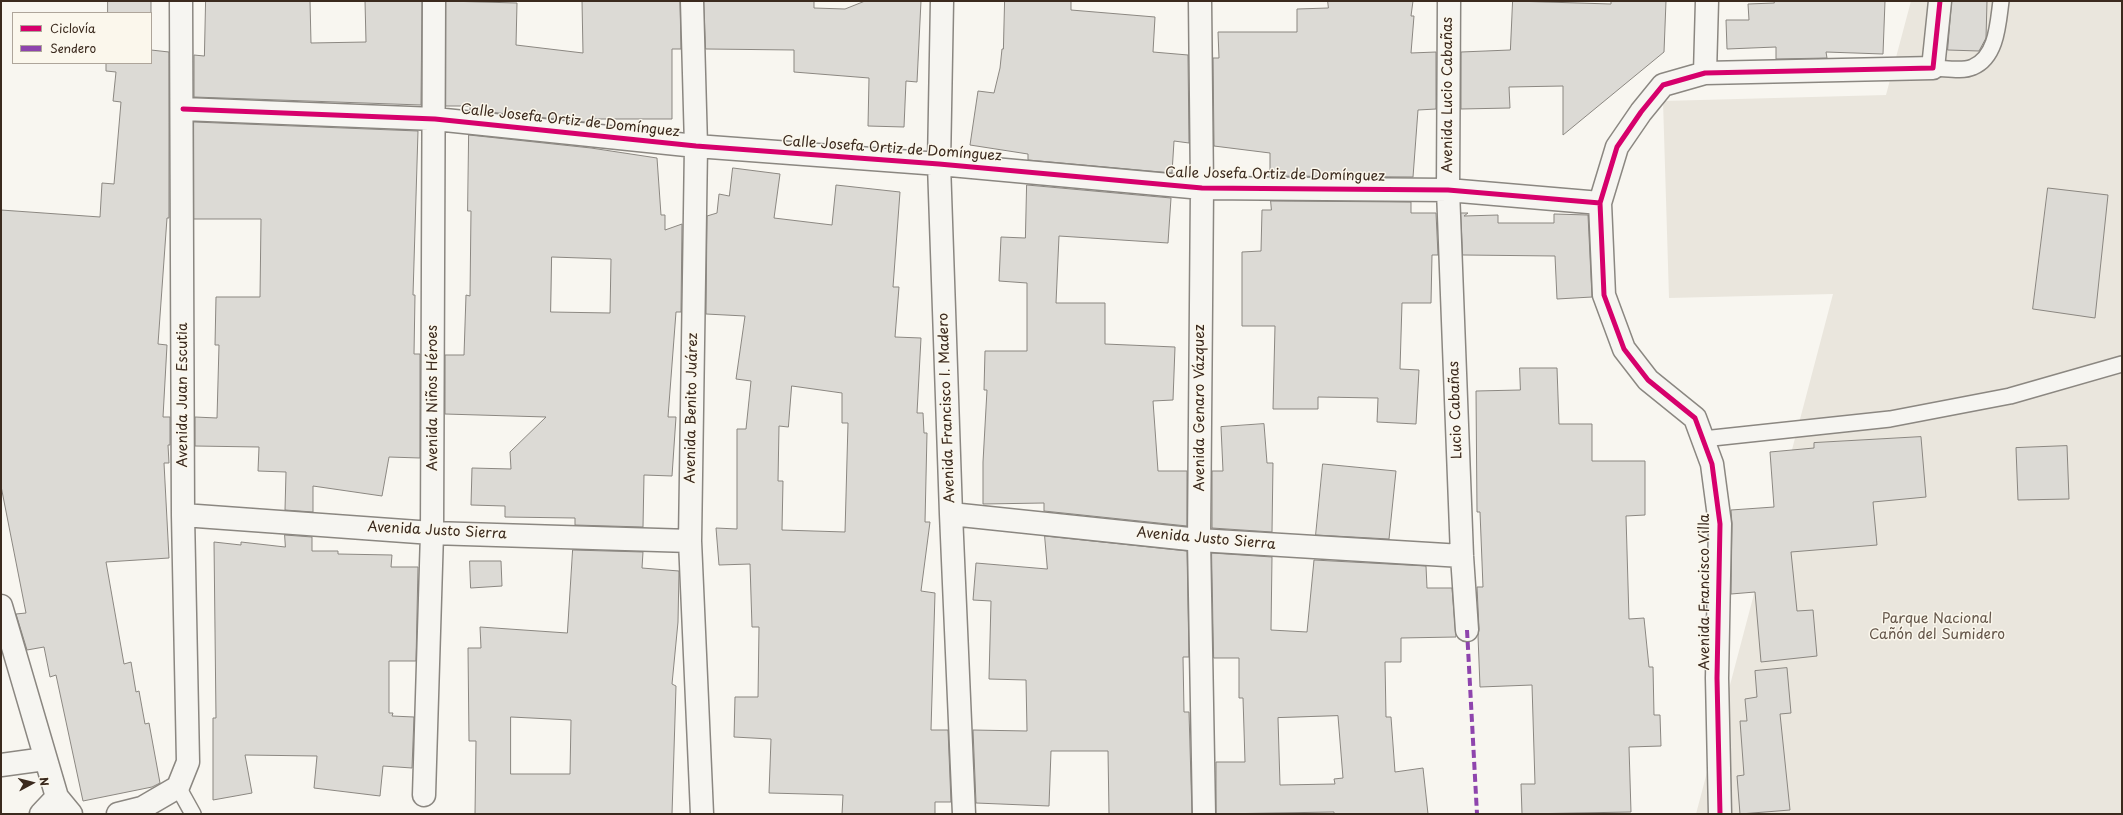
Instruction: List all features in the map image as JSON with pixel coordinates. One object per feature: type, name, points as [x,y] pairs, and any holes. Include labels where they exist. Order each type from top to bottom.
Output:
[{"type":"street","name":"Avenida Juan Escutia","points":[[178,788],[188,762],[183,515],[183,109],[181,1]]},
{"type":"street","name":"Avenida Niños Héroes","points":[[424,795],[432,533],[435,119],[434,1]]},
{"type":"street","name":"Avenida Benito Juárez","points":[[692,1],[696,146],[690,541],[702,814]]},
{"type":"street","name":"Avenida Francisco I. Madero","points":[[942,1],[939,164],[951,514],[964,814]]},
{"type":"street","name":"Avenida Genaro Vázquez","points":[[1200,1],[1202,188],[1199,540],[1204,814]]},
{"type":"street","name":"Avenida Lucio Cabañas","points":[[1448,190],[1449,1]]},
{"type":"street","points":[[1707,1],[1706,73],[1933,68],[1940,1]]},
{"type":"street","name":"Avenida Francisco Villa","points":[[1706,73],[1664,85],[1641,112],[1617,147],[1600,203],[1604,295],[1624,349],[1648,380],[1695,418],[1712,464],[1720,524],[1717,678],[1720,814]]},
{"type":"street","name":"Calle Josefa Ortiz de Domínguez","points":[[183,109],[435,119],[696,146],[939,164],[1202,188],[1448,190],[1600,203]]},
{"type":"street","name":"Lucio Cabañas","points":[[1448,190],[1462,556],[1467,630]]},
{"type":"street","name":"Avenida Justo Sierra","points":[[951,514],[1199,540],[1462,556]]},
{"type":"street","name":"Avenida Justo Sierra","points":[[183,515],[432,533],[690,541]]},
{"type":"street","points":[[1,606],[56,797],[71,814]]},
{"type":"street","points":[[1,765],[45,759]]},
{"type":"street","points":[[118,814],[142,808],[178,788]]},
{"type":"street","points":[[41,814],[56,797]]},
{"type":"lane","points":[[1933,68],[1973,67],[1986,59],[1996,35],[2001,1]]},
{"type":"lane","points":[[1703,439],[1890,419],[2010,396],[2122,364]]},
{"type":"lane","points":[[178,788],[193,814]]},
{"type":"green space","name":"Parque Nacional Cañón del Sumidero","points":[[1911,1],[2122,1],[2122,814],[1696,814],[1833,294],[1669,298],[1663,101],[1886,95]]},
{"type":"building","points":[[108,1],[151,1],[151,12],[108,12]]},
{"type":"building","points":[[206,1],[310,1],[311,43],[366,42],[365,1],[422,1],[421,105],[194,97],[194,55],[204,56]]},
{"type":"building","points":[[446,1],[517,3],[516,45],[583,53],[582,1],[680,1],[681,49],[672,49],[672,119],[593,119],[593,123],[470,110],[470,106],[446,106]]},
{"type":"building","points":[[704,1],[814,1],[814,8],[845,9],[865,1],[921,1],[917,82],[906,81],[904,127],[868,126],[869,78],[794,72],[794,50],[706,49]]},
{"type":"building","points":[[1005,1],[1071,1],[1071,10],[1155,17],[1153,52],[1188,55],[1189,143],[1174,141],[1172,173],[1028,160],[1028,154],[970,145],[978,91],[994,93],[1003,49]]},
{"type":"building","points":[[1328,1],[1413,1],[1411,16],[1414,16],[1411,53],[1436,52],[1436,109],[1418,110],[1413,177],[1270,176],[1270,153],[1214,146],[1213,58],[1219,58],[1218,32],[1297,32],[1297,9],[1328,8]]},
{"type":"building","points":[[1513,1],[1611,4],[1611,1],[1666,1],[1664,52],[1563,135],[1563,86],[1509,87],[1510,108],[1461,109],[1461,52],[1510,50]]},
{"type":"building","points":[[1774,1],[1885,1],[1883,54],[1826,52],[1827,58],[1776,59],[1776,47],[1727,49],[1726,20],[1749,20],[1748,4],[1774,3]]},
{"type":"building","points":[[1952,1],[1987,1],[1986,38],[1979,51],[1948,50]]},
{"type":"building","points":[[152,50],[169,52],[169,218],[167,218],[158,344],[167,345],[163,417],[170,417],[170,445],[168,445],[169,463],[164,463],[169,558],[106,562],[124,664],[131,662],[136,692],[139,691],[145,724],[149,723],[160,783],[152,787],[83,801],[56,675],[50,677],[44,647],[27,650],[16,614],[26,613],[1,486],[1,210],[100,217],[102,183],[114,184],[121,102],[113,101],[116,72],[106,71],[106,64],[152,64]]},
{"type":"building","points":[[194,122],[418,131],[413,295],[415,295],[414,354],[420,354],[420,458],[389,457],[382,496],[313,486],[313,512],[285,510],[286,472],[258,471],[259,447],[195,446],[195,417],[217,418],[219,345],[215,345],[216,297],[260,297],[261,219],[194,219]]},
{"type":"building","points":[[469,135],[591,148],[657,158],[661,215],[665,215],[665,230],[682,224],[681,312],[676,312],[668,417],[676,417],[672,476],[644,475],[643,527],[575,525],[575,518],[505,517],[505,506],[471,505],[472,468],[511,469],[510,452],[546,417],[445,414],[445,355],[464,355],[466,295],[470,296],[471,211],[468,211]],"holes":[[[552,257],[611,259],[610,313],[551,312]]]},
{"type":"building","points":[[733,168],[780,174],[774,218],[832,225],[836,185],[900,192],[893,287],[899,287],[895,337],[921,338],[917,413],[923,413],[924,433],[927,433],[925,522],[930,522],[921,591],[935,593],[931,730],[948,730],[951,802],[935,802],[935,814],[842,814],[843,795],[769,793],[771,739],[734,737],[735,697],[758,697],[759,627],[752,627],[750,564],[719,565],[716,528],[737,529],[737,429],[746,429],[751,381],[736,379],[745,316],[706,314],[707,216],[717,213],[719,194],[729,196]],"holes":[[[792,386],[842,393],[842,423],[848,423],[845,532],[782,530],[783,481],[778,481],[779,426],[788,427]]]},
{"type":"building","points":[[1027,185],[1171,198],[1168,243],[1059,236],[1056,303],[1105,303],[1105,344],[1175,347],[1173,400],[1153,401],[1158,471],[1187,471],[1187,526],[1044,511],[1044,503],[983,504],[983,462],[987,390],[984,390],[985,351],[1027,351],[1027,283],[999,281],[1001,237],[1025,238]]},
{"type":"building","points":[[2048,188],[2108,195],[2095,318],[2033,309]]},
{"type":"building","points":[[1271,201],[1411,202],[1411,213],[1436,213],[1438,255],[1432,255],[1431,303],[1402,303],[1400,369],[1419,370],[1416,424],[1377,422],[1378,398],[1318,397],[1318,409],[1273,409],[1275,326],[1242,326],[1242,252],[1261,251],[1262,210],[1271,210]]},
{"type":"building","points":[[1461,213],[1468,213],[1464,216],[1498,215],[1498,223],[1554,223],[1554,214],[1588,215],[1592,297],[1557,299],[1555,256],[1463,255]]},
{"type":"building","points":[[1520,368],[1557,368],[1559,424],[1592,424],[1592,461],[1645,461],[1645,515],[1626,516],[1629,619],[1644,618],[1649,667],[1653,667],[1654,715],[1660,715],[1661,746],[1629,747],[1631,812],[1522,814],[1521,784],[1535,784],[1532,685],[1480,687],[1477,587],[1483,587],[1480,512],[1477,512],[1476,391],[1520,390]]},
{"type":"building","points":[[1264,424],[1267,463],[1273,463],[1272,532],[1212,528],[1212,471],[1223,471],[1221,427]]},
{"type":"building","points":[[1921,437],[1926,497],[1873,502],[1877,545],[1791,552],[1797,611],[1813,610],[1817,656],[1761,662],[1755,592],[1731,594],[1731,510],[1774,507],[1770,452],[1814,448],[1814,443]]},
{"type":"building","points":[[2067,446],[2069,499],[2018,500],[2016,448]]},
{"type":"building","points":[[1323,464],[1396,471],[1389,539],[1316,535]]},
{"type":"building","points":[[285,535],[312,537],[312,551],[338,551],[338,554],[392,555],[391,567],[418,567],[416,661],[389,661],[389,713],[393,713],[392,716],[414,717],[412,768],[383,766],[380,796],[314,788],[317,756],[245,755],[252,793],[213,800],[213,718],[216,718],[214,542],[241,545],[241,542],[285,547]]},
{"type":"building","points":[[1045,536],[1187,551],[1189,657],[1183,657],[1184,712],[1189,712],[1192,814],[1109,814],[1108,751],[1051,751],[1049,806],[976,803],[973,730],[1027,731],[1026,680],[989,679],[991,601],[973,600],[976,563],[1047,569]]},
{"type":"building","points":[[573,550],[643,552],[642,568],[679,571],[678,622],[672,684],[676,686],[672,814],[475,814],[476,741],[469,741],[468,648],[481,648],[480,627],[567,633]],"holes":[[[511,717],[571,720],[570,774],[511,774]]]},
{"type":"building","points":[[1212,553],[1272,557],[1271,630],[1307,632],[1314,560],[1426,566],[1427,588],[1452,588],[1456,637],[1401,638],[1401,662],[1385,662],[1386,717],[1391,717],[1395,772],[1423,768],[1428,814],[1334,814],[1334,812],[1216,814],[1216,762],[1245,762],[1243,698],[1239,698],[1239,658],[1214,658]],"holes":[[[1338,716],[1343,778],[1334,779],[1335,784],[1280,785],[1278,718]]]},
{"type":"building","points":[[470,561],[501,561],[502,586],[471,588]]},
{"type":"building","points":[[1787,668],[1791,713],[1780,714],[1790,810],[1740,814],[1737,776],[1744,775],[1740,721],[1747,721],[1745,699],[1757,697],[1755,671]]},
{"type":"marked path","points":[[1467,630],[1477,814]]},
{"type":"cycle path","points":[[1720,814],[1717,678],[1720,524],[1712,464],[1695,418],[1648,380],[1624,349],[1604,295],[1600,203],[1617,147],[1641,112],[1663,85],[1705,73],[1933,68],[1940,1]]},
{"type":"cycle path","points":[[183,109],[435,119],[696,146],[939,164],[1202,188],[1448,190],[1600,203]]}]
